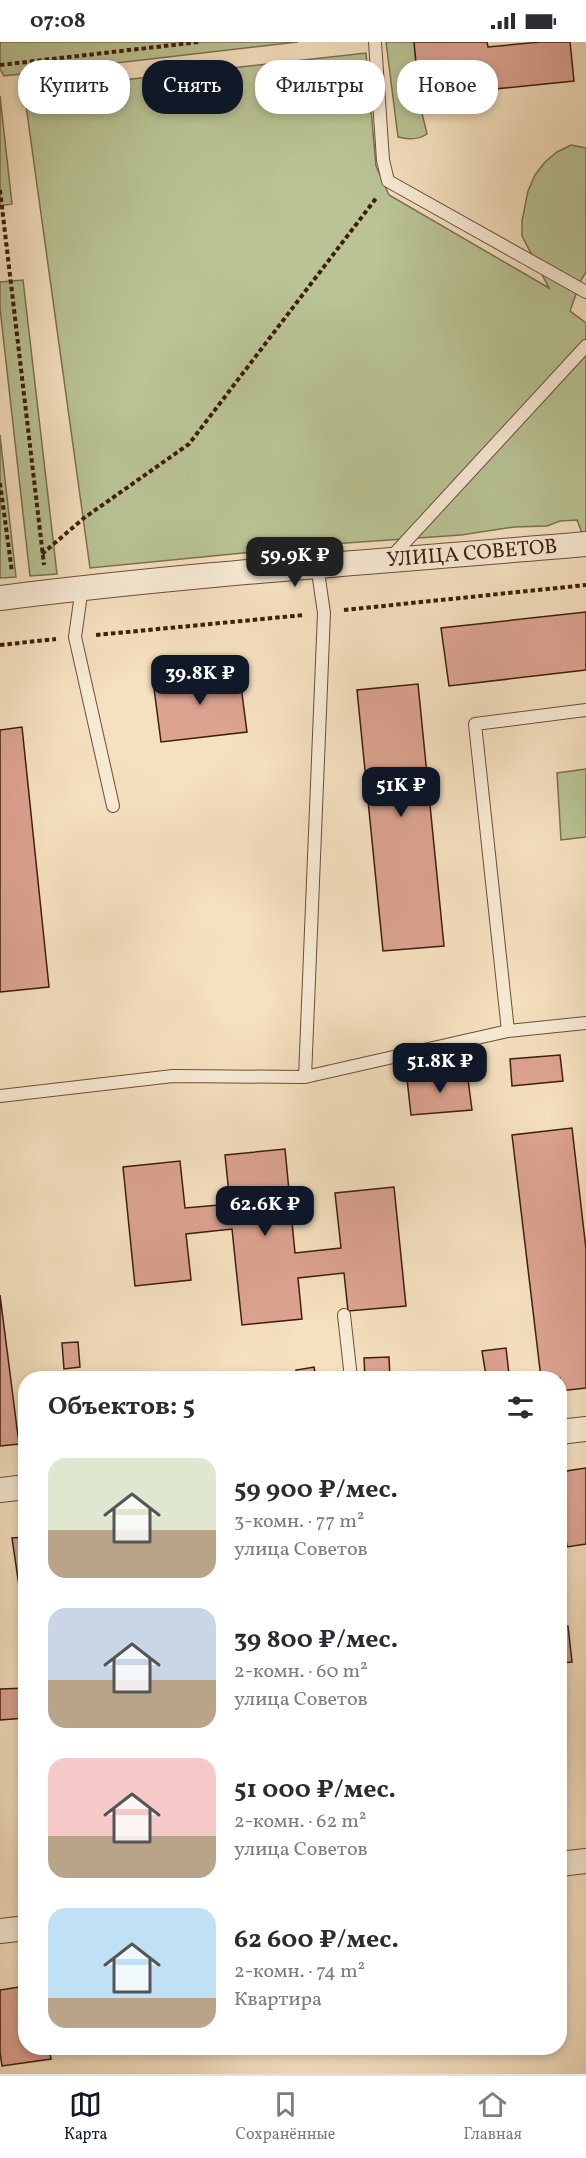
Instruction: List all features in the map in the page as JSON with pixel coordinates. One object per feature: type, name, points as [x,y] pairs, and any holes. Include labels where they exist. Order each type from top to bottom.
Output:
[{"type":"street","name":"УЛИЦА СОВЕТОВ","points":[[7,590],[82,587],[317,565],[586,544]]},
{"type":"street","points":[[567,1431],[586,1429]]},
{"type":"street","points":[[0,1490],[18,1488]]},
{"type":"street","points":[[567,1863],[586,1861]]},
{"type":"street","points":[[0,1930],[18,1929]]},
{"type":"lane","points":[[375,42],[383,160],[388,181],[586,292]]},
{"type":"lane","points":[[384,561],[398,551],[586,346]]},
{"type":"lane","points":[[305,1077],[324,613],[317,565]]},
{"type":"lane","points":[[82,587],[75,637],[113,806]]},
{"type":"lane","points":[[508,1030],[475,724],[586,710]]},
{"type":"lane","points":[[0,1096],[173,1076],[305,1077],[508,1030],[586,1023]]},
{"type":"lane","points":[[344,1315],[350,1371]]},
{"type":"path","points":[[0,65],[198,42]]},
{"type":"path","points":[[42,554],[84,518],[189,444],[388,181]]},
{"type":"path","points":[[0,190],[45,570]]},
{"type":"path","points":[[0,483],[7,590]]},
{"type":"path","points":[[0,645],[586,585]]},
{"type":"green space","points":[[0,42],[298,42],[130,61],[18,60],[18,74],[4,76],[0,69]]},
{"type":"green space","points":[[386,42],[414,42],[416,60],[397,60],[397,114],[422,114],[427,134],[410,139],[398,137]]},
{"type":"green space","points":[[366,53],[367,60],[303,60]]},
{"type":"green space","points":[[255,65],[255,114],[371,114],[376,166],[389,195],[549,288],[522,236],[522,221],[528,191],[535,175],[557,152],[571,145],[586,148],[586,272],[570,311],[586,323],[586,543],[577,520],[560,521],[547,526],[514,527],[461,535],[346,543],[90,568],[27,114],[130,114],[130,79],[142,78],[142,114],[243,114],[243,67]]},
{"type":"green space","points":[[0,96],[12,204],[0,206]]},
{"type":"green space","points":[[23,280],[57,574],[30,576],[0,308],[0,282]]},
{"type":"green space","points":[[0,435],[16,577],[0,578]]},
{"type":"green space","points":[[586,769],[586,837],[561,840],[557,773]]},
{"type":"building","points":[[414,42],[487,42],[488,47],[540,42],[570,42],[574,81],[498,89],[498,60],[416,60]]},
{"type":"building","points":[[586,612],[586,670],[449,686],[441,628]]},
{"type":"building","points":[[239,671],[247,732],[161,742],[153,681]]},
{"type":"building","points":[[418,684],[444,946],[383,951],[357,690]]},
{"type":"building","points":[[22,727],[49,987],[0,992],[0,730]]},
{"type":"building","points":[[560,1055],[563,1081],[512,1086],[510,1059]]},
{"type":"building","points":[[467,1072],[472,1110],[411,1115],[407,1079]]},
{"type":"building","points":[[572,1128],[586,1249],[586,1388],[567,1390],[567,1371],[540,1371],[512,1135]]},
{"type":"building","points":[[285,1149],[295,1253],[341,1248],[335,1193],[394,1187],[406,1306],[348,1311],[344,1273],[298,1278],[302,1319],[242,1325],[232,1229],[186,1234],[191,1280],[135,1286],[123,1167],[180,1161],[185,1208],[230,1204],[225,1155]]},
{"type":"building","points":[[0,1295],[18,1444],[0,1446]]},
{"type":"building","points":[[78,1342],[80,1367],[64,1369],[62,1343]]},
{"type":"building","points":[[506,1348],[509,1371],[485,1371],[482,1351]]},
{"type":"building","points":[[389,1357],[390,1371],[365,1371],[364,1358]]},
{"type":"building","points":[[314,1367],[315,1371],[296,1371]]},
{"type":"building","points":[[586,1468],[586,1544],[567,1547],[567,1471]]},
{"type":"building","points":[[12,1538],[18,1538],[18,1579]]},
{"type":"building","points":[[567,1626],[572,1662],[567,1662]]},
{"type":"building","points":[[18,1688],[18,1719],[0,1720],[0,1689]]},
{"type":"building","points":[[18,1987],[18,2055],[50,2055],[51,2059],[2,2066],[0,1990]]}]
